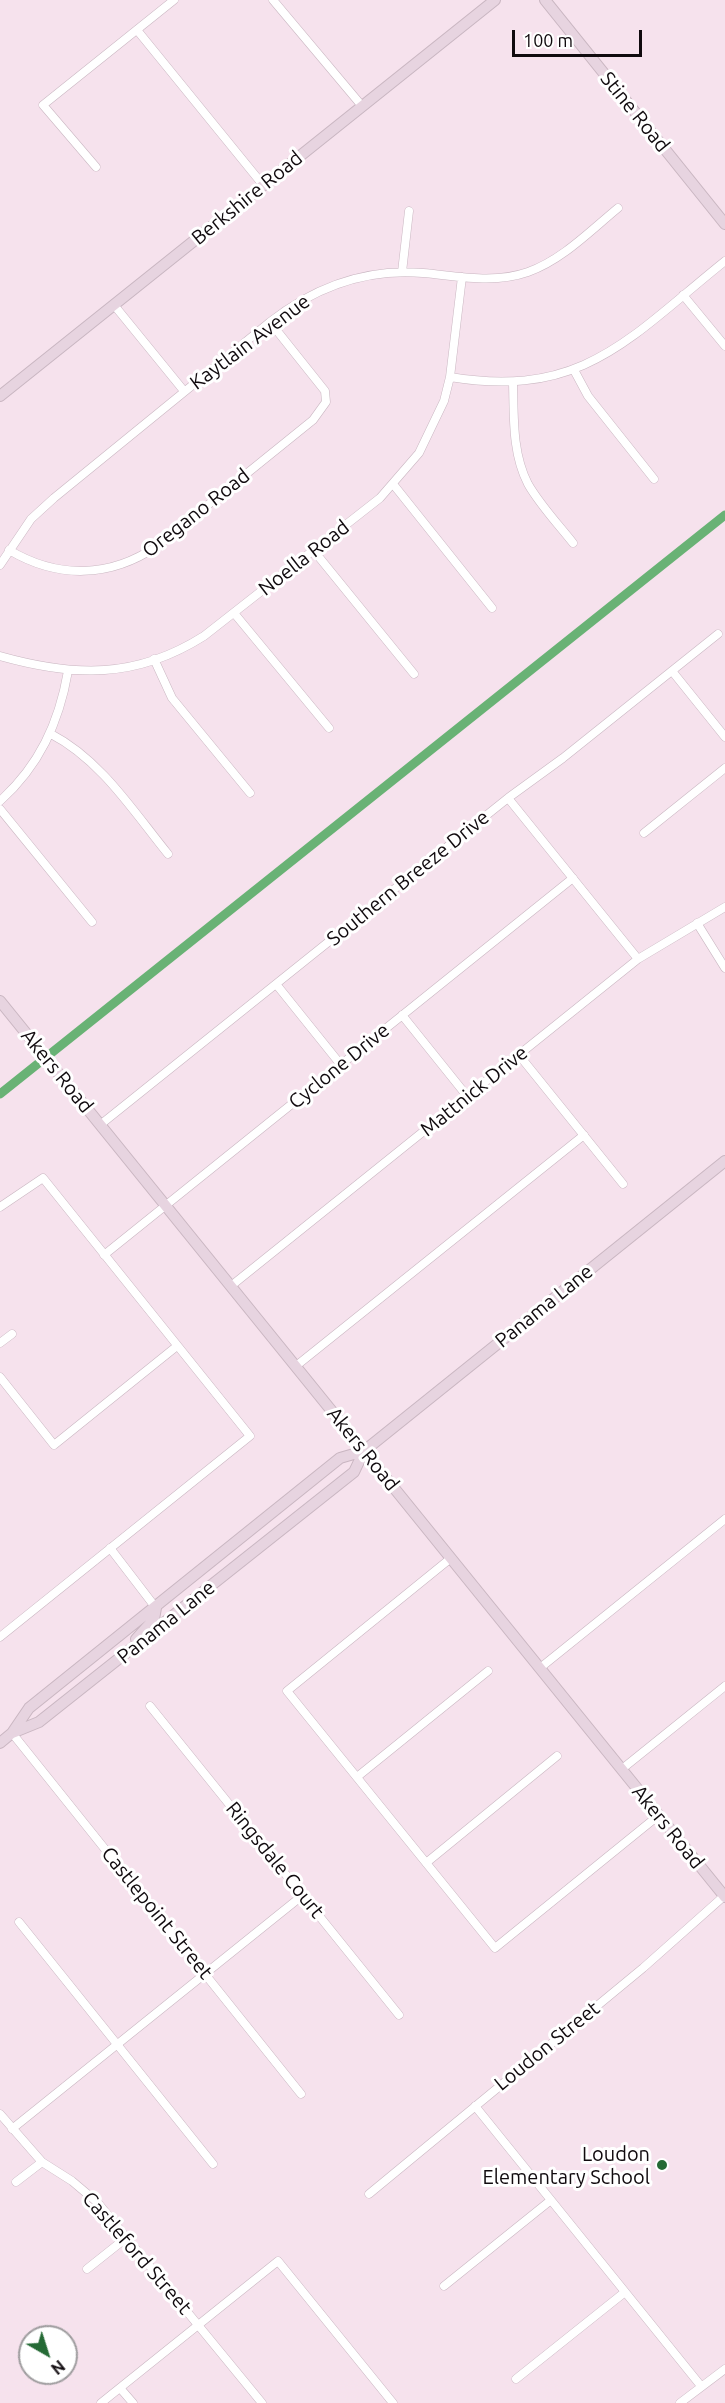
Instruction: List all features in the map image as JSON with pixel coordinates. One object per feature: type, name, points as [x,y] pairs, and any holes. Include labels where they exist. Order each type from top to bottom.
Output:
[{"type":"street","points":[[96,167],[43,105],[174,0]]},
{"type":"street","points":[[273,0],[363,106]]},
{"type":"street","name":"Berkshire Road","points":[[0,396],[495,0]]},
{"type":"street","name":"Stine Road","points":[[545,0],[725,224]]},
{"type":"street","points":[[137,30],[263,185]]},
{"type":"street","name":"Kaytlain Avenue","points":[[0,565],[31,519],[45,506],[290,307],[326,287],[363,276],[402,272],[500,278],[544,265],[618,208]]},
{"type":"street","points":[[402,272],[409,211]]},
{"type":"street","points":[[450,377],[481,382],[513,383],[534,381],[574,370],[615,349],[725,261]]},
{"type":"street","name":"Noella Road","points":[[0,656],[38,667],[68,671],[109,670],[154,659],[189,646],[314,551],[393,484],[428,438],[444,400],[450,377],[462,277]]},
{"type":"street","points":[[683,295],[725,346]]},
{"type":"street","points":[[114,305],[184,391]]},
{"type":"street","name":"Oregano Road","points":[[9,550],[33,562],[64,571],[98,571],[129,563],[157,546],[313,420],[327,402],[325,391],[270,322]]},
{"type":"street","points":[[574,370],[588,396],[654,478]]},
{"type":"street","points":[[513,383],[515,435],[521,465],[536,497],[573,543]]},
{"type":"street","points":[[393,484],[492,608]]},
{"type":"street","points":[[314,551],[414,674]]},
{"type":"street","points":[[234,614],[329,728]]},
{"type":"street","name":"Southern Breeze Drive","points":[[100,1125],[718,633]]},
{"type":"street","points":[[154,659],[172,698],[250,793]]},
{"type":"street","points":[[0,801],[24,776],[51,734],[64,697],[68,671]]},
{"type":"street","points":[[672,671],[725,737]]},
{"type":"street","points":[[51,734],[69,744],[93,763],[168,854]]},
{"type":"street","points":[[644,833],[725,768]]},
{"type":"street","points":[[508,798],[638,959]]},
{"type":"street","points":[[0,809],[92,922]]},
{"type":"street","name":"Cyclone Drive","points":[[104,1255],[573,878]]},
{"type":"street","name":"Mattnick Drive","points":[[231,1286],[638,959],[725,907]]},
{"type":"street","points":[[697,923],[725,968]]},
{"type":"street","points":[[276,984],[341,1065]]},
{"type":"street","name":"Akers Road","points":[[0,1001],[725,1897]]},
{"type":"street","points":[[402,1015],[467,1096]]},
{"type":"street","points":[[519,1054],[623,1184]]},
{"type":"street","points":[[296,1366],[584,1135]]},
{"type":"street","name":"Panama Lane","points":[[0,1743],[12,1733],[29,1708],[340,1458],[364,1451],[725,1161]]},
{"type":"street","points":[[0,1207],[43,1178],[250,1436],[0,1637]]},
{"type":"street","points":[[0,1343],[12,1334]]},
{"type":"street","points":[[0,1377],[54,1444],[177,1346]]},
{"type":"street","name":"Panama Lane","points":[[12,1733],[39,1722],[354,1472],[364,1451]]},
{"type":"street","points":[[540,1668],[725,1519]]},
{"type":"street","points":[[110,1548],[156,1608],[154,1619],[111,1666]]},
{"type":"street","points":[[451,1558],[287,1691],[426,1863],[495,1948],[659,1815]]},
{"type":"street","points":[[357,1777],[488,1671]]},
{"type":"street","points":[[622,1769],[725,1686]]},
{"type":"street","name":"Ringsdale Court","points":[[150,1706],[399,2015]]},
{"type":"street","name":"Castlepoint Street","points":[[12,1733],[301,2094]]},
{"type":"street","points":[[426,1863],[557,1756]]},
{"type":"street","points":[[12,2129],[303,1895]]},
{"type":"street","name":"Loudon Street","points":[[369,2194],[643,1968],[725,1897]]},
{"type":"street","points":[[19,1922],[213,2164]]},
{"type":"street","points":[[475,2106],[701,2386]]},
{"type":"street","name":"Castleford Street","points":[[0,2114],[42,2162],[86,2191],[262,2403]]},
{"type":"street","points":[[16,2182],[42,2162]]},
{"type":"street","points":[[444,2286],[551,2200]]},
{"type":"street","points":[[87,2269],[126,2238]]},
{"type":"street","points":[[101,2403],[278,2261],[393,2403]]},
{"type":"street","points":[[516,2379],[625,2292]]},
{"type":"street","points":[[680,2403],[725,2369]]},
{"type":"street","points":[[120,2388],[133,2403]]},
{"type":"waterway","points":[[0,1094],[725,515]]},
{"type":"place","name":"Loudon Elementary School","points":[[662,2165]]}]
